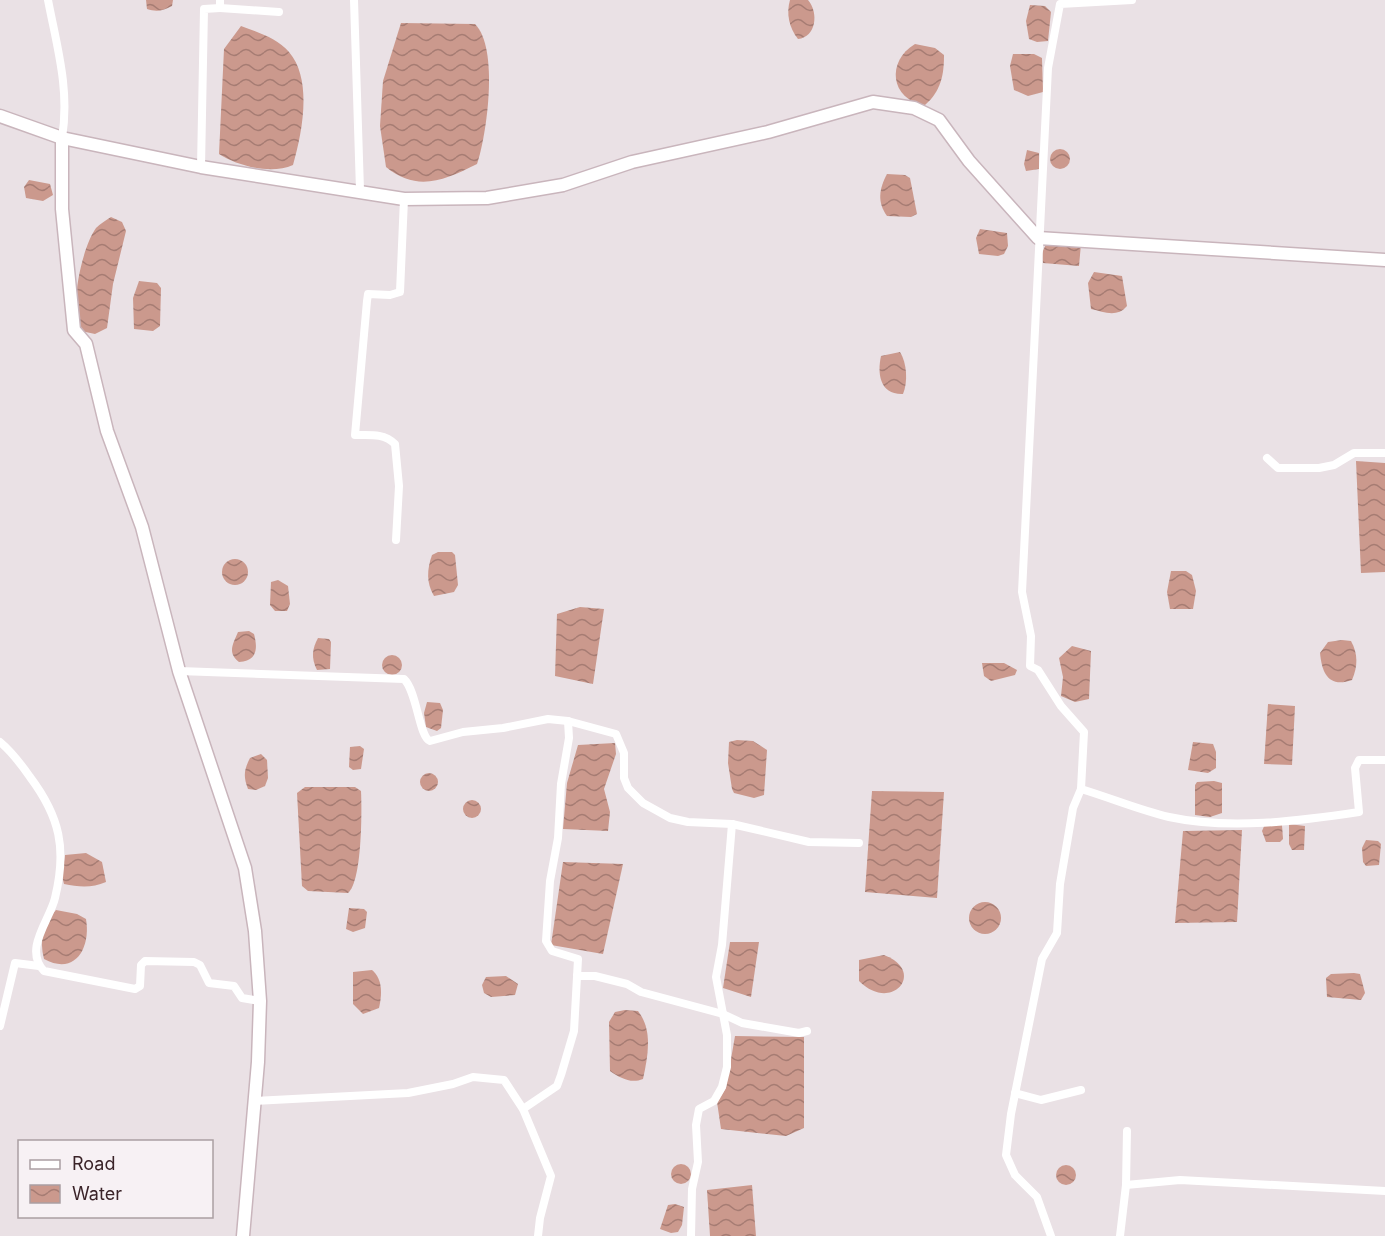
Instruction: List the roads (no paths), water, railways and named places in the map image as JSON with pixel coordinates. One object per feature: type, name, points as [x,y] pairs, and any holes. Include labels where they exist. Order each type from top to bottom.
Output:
[{"type":"street","points":[[48,0],[66,88],[66,113],[62,138],[62,209],[74,330],[86,344],[107,430],[142,527],[179,671],[245,868],[255,932],[260,1000],[243,1236]]},
{"type":"street","points":[[354,0],[360,190]]},
{"type":"street","points":[[1051,1236],[1037,1197],[1015,1175],[1006,1155],[1015,1093],[1042,959],[1057,933],[1060,884],[1073,808],[1081,789],[1084,732],[1061,706],[1038,670],[1030,666],[1031,636],[1022,592],[1048,69],[1058,6],[1062,3],[1123,3],[1132,0]]},
{"type":"street","points":[[201,166],[204,9],[220,4],[279,12]]},
{"type":"street","points":[[0,116],[62,138],[201,166],[360,190],[404,199],[487,198],[563,185],[632,162],[768,132],[873,102],[914,108],[939,120],[969,160],[1038,238],[1385,260]]},
{"type":"street","points":[[396,540],[399,486],[395,444],[388,438],[378,435],[355,435],[366,301],[368,294],[390,295],[400,292],[404,199]]},
{"type":"street","points":[[1267,458],[1278,468],[1319,468],[1334,465],[1354,453],[1385,453]]},
{"type":"street","points":[[179,671],[404,679],[417,703],[422,734],[430,741],[463,732],[503,728],[548,719],[568,721],[616,734],[624,753],[624,778],[628,788],[643,803],[670,818],[688,822],[732,824],[809,842],[859,843]]},
{"type":"street","points":[[523,1109],[557,1086],[574,1031],[578,959],[552,951],[546,941],[550,881],[558,838],[561,784],[569,738],[568,721]]},
{"type":"street","points":[[0,742],[18,760],[44,795],[54,814],[58,832],[60,871],[55,901],[42,925],[38,944],[39,966]]},
{"type":"street","points":[[1081,789],[1149,812],[1201,822],[1300,821],[1359,812],[1355,768],[1359,760],[1385,760]]},
{"type":"street","points":[[691,1236],[692,1189],[698,1162],[696,1125],[699,1109],[714,1101],[722,1087],[727,1067],[727,1035],[716,977],[722,945],[732,824]]},
{"type":"street","points":[[0,1026],[15,963],[39,966],[44,971],[65,977],[135,989],[140,987],[141,966],[145,961],[194,962],[200,964],[209,983],[234,986],[242,998],[260,1000]]},
{"type":"street","points":[[577,976],[595,976],[627,984],[641,992],[663,996],[723,1014],[750,1025],[799,1033],[807,1031]]},
{"type":"street","points":[[253,1101],[408,1093],[453,1084],[473,1077],[504,1080],[523,1109],[550,1176],[538,1236]]},
{"type":"street","points":[[1015,1093],[1041,1100],[1081,1090]]},
{"type":"street","points":[[1120,1236],[1126,1185],[1127,1131]]},
{"type":"street","points":[[1126,1185],[1202,1181],[1385,1191]]},
{"type":"water","points":[[146,0],[173,0],[172,6],[156,11],[147,9]]},
{"type":"water","points":[[790,0],[808,0],[814,11],[812,29],[809,34],[798,39],[790,25],[788,10]]},
{"type":"water","points":[[1030,5],[1045,6],[1051,12],[1048,41],[1037,42],[1029,39],[1026,21]]},
{"type":"water","points":[[401,23],[475,24],[487,52],[489,92],[484,133],[477,164],[441,179],[419,182],[397,175],[386,167],[380,126],[383,81]]},
{"type":"water","points":[[241,26],[279,43],[289,52],[301,77],[302,123],[293,165],[275,169],[255,168],[219,154],[224,49]]},
{"type":"water","points":[[915,44],[935,48],[944,55],[941,82],[935,94],[925,105],[913,102],[905,96],[896,79],[899,60]]},
{"type":"water","points":[[1013,54],[1034,54],[1042,58],[1043,92],[1028,96],[1014,90],[1010,66]]},
{"type":"water","points":[[1060,149],[1067,152],[1070,159],[1067,166],[1060,169],[1053,166],[1050,159],[1053,152]]},
{"type":"water","points":[[1027,150],[1039,153],[1039,169],[1026,171],[1024,164]]},
{"type":"water","points":[[887,174],[905,175],[910,178],[917,214],[911,217],[887,216],[880,201],[880,195]]},
{"type":"water","points":[[29,180],[50,184],[53,195],[43,201],[26,198],[24,187]]},
{"type":"water","points":[[111,217],[122,222],[126,231],[113,284],[107,328],[95,334],[81,331],[77,322],[78,279],[91,237],[96,228]]},
{"type":"water","points":[[980,229],[1007,233],[1008,246],[1004,254],[998,256],[979,254],[976,238]]},
{"type":"water","points":[[1047,242],[1081,244],[1079,266],[1043,263],[1042,253]]},
{"type":"water","points":[[1094,272],[1122,276],[1127,306],[1123,310],[1110,313],[1091,309],[1088,283]]},
{"type":"water","points":[[139,281],[157,283],[161,288],[160,326],[153,331],[134,329],[133,298]]},
{"type":"water","points":[[900,352],[906,373],[903,394],[889,391],[880,376],[881,356]]},
{"type":"water","points":[[1356,461],[1385,463],[1385,572],[1361,573]]},
{"type":"water","points":[[438,552],[452,552],[455,555],[458,585],[454,592],[434,596],[428,571],[432,555]]},
{"type":"water","points":[[235,559],[244,563],[248,572],[244,581],[235,585],[226,581],[222,572],[226,563]]},
{"type":"water","points":[[1171,571],[1186,571],[1192,575],[1196,591],[1193,609],[1170,609],[1167,592]]},
{"type":"water","points":[[278,580],[288,586],[290,604],[287,611],[275,611],[270,605],[271,582]]},
{"type":"water","points":[[580,607],[604,609],[593,684],[555,676],[557,614]]},
{"type":"water","points":[[249,631],[254,634],[255,653],[253,657],[239,662],[232,652],[233,644],[238,632]]},
{"type":"water","points":[[318,638],[329,639],[331,642],[330,669],[317,670],[315,666],[313,654]]},
{"type":"water","points":[[1351,641],[1356,655],[1355,670],[1352,680],[1332,681],[1325,673],[1320,653],[1328,642]]},
{"type":"water","points":[[1072,646],[1091,651],[1089,699],[1075,702],[1061,696],[1063,677],[1059,658]]},
{"type":"water","points":[[392,655],[399,658],[402,665],[399,672],[392,675],[385,672],[382,665],[385,658]]},
{"type":"water","points":[[982,663],[1004,663],[1017,670],[1015,675],[991,681],[984,676]]},
{"type":"water","points":[[427,702],[440,703],[443,710],[441,728],[437,731],[426,727],[424,713]]},
{"type":"water","points":[[1268,704],[1295,706],[1292,765],[1264,764]]},
{"type":"water","points":[[753,741],[767,750],[764,795],[754,798],[734,793],[732,789],[728,763],[729,742]]},
{"type":"water","points":[[1193,742],[1213,744],[1216,752],[1216,768],[1208,773],[1188,770]]},
{"type":"water","points":[[615,743],[616,754],[604,789],[610,812],[608,831],[563,829],[567,783],[578,745]]},
{"type":"water","points":[[360,746],[364,749],[361,769],[353,770],[349,767],[350,747]]},
{"type":"water","points":[[261,754],[267,760],[268,778],[265,786],[256,790],[248,789],[245,777],[246,766],[250,758]]},
{"type":"water","points":[[425,773],[433,773],[438,778],[436,789],[425,791],[420,786],[420,778]]},
{"type":"water","points":[[1197,782],[1222,783],[1222,813],[1210,817],[1195,815],[1195,785]]},
{"type":"water","points":[[305,787],[355,787],[361,791],[359,861],[353,886],[348,893],[308,891],[302,886],[297,793]]},
{"type":"water","points":[[872,791],[944,792],[937,898],[865,892]]},
{"type":"water","points":[[472,800],[479,802],[481,809],[479,816],[472,818],[465,816],[463,809],[465,802]]},
{"type":"water","points":[[1265,824],[1282,825],[1283,839],[1280,842],[1266,842],[1262,831]]},
{"type":"water","points":[[1289,824],[1305,826],[1304,850],[1292,850],[1289,844]]},
{"type":"water","points":[[1242,830],[1237,922],[1175,923],[1183,831]]},
{"type":"water","points":[[1366,840],[1378,841],[1381,844],[1379,865],[1366,866],[1363,862],[1362,848]]},
{"type":"water","points":[[86,853],[102,862],[106,882],[85,886],[64,884],[62,876],[65,855]]},
{"type":"water","points":[[563,862],[623,864],[603,954],[551,945]]},
{"type":"water","points":[[985,902],[996,907],[1001,918],[996,929],[985,934],[974,929],[969,918],[974,907]]},
{"type":"water","points":[[349,908],[364,909],[367,912],[365,928],[353,932],[346,929]]},
{"type":"water","points":[[56,910],[77,914],[86,919],[86,940],[83,949],[72,961],[64,964],[44,959],[43,933]]},
{"type":"water","points":[[730,942],[759,942],[751,997],[723,988]]},
{"type":"water","points":[[884,955],[897,962],[903,970],[904,979],[893,991],[883,993],[871,990],[859,981],[859,960]]},
{"type":"water","points":[[372,970],[380,983],[379,1008],[363,1014],[353,1004],[353,972]]},
{"type":"water","points":[[1331,974],[1360,974],[1365,993],[1361,1000],[1327,997],[1326,978]]},
{"type":"water","points":[[506,976],[518,984],[515,995],[491,997],[484,993],[482,985],[486,977]]},
{"type":"water","points":[[638,1011],[646,1026],[648,1052],[645,1070],[643,1079],[634,1081],[626,1080],[610,1071],[609,1022],[615,1012]]},
{"type":"water","points":[[735,1036],[804,1037],[804,1128],[786,1136],[721,1129],[717,1102],[726,1088]]},
{"type":"water","points":[[681,1164],[688,1167],[691,1174],[688,1181],[681,1184],[674,1181],[671,1174],[674,1167]]},
{"type":"water","points":[[1066,1165],[1073,1168],[1076,1175],[1073,1182],[1066,1185],[1059,1182],[1056,1175],[1059,1168]]},
{"type":"water","points":[[752,1185],[756,1236],[710,1236],[707,1190]]},
{"type":"water","points":[[675,1204],[684,1207],[682,1225],[678,1232],[671,1233],[660,1229],[668,1205]]}]
